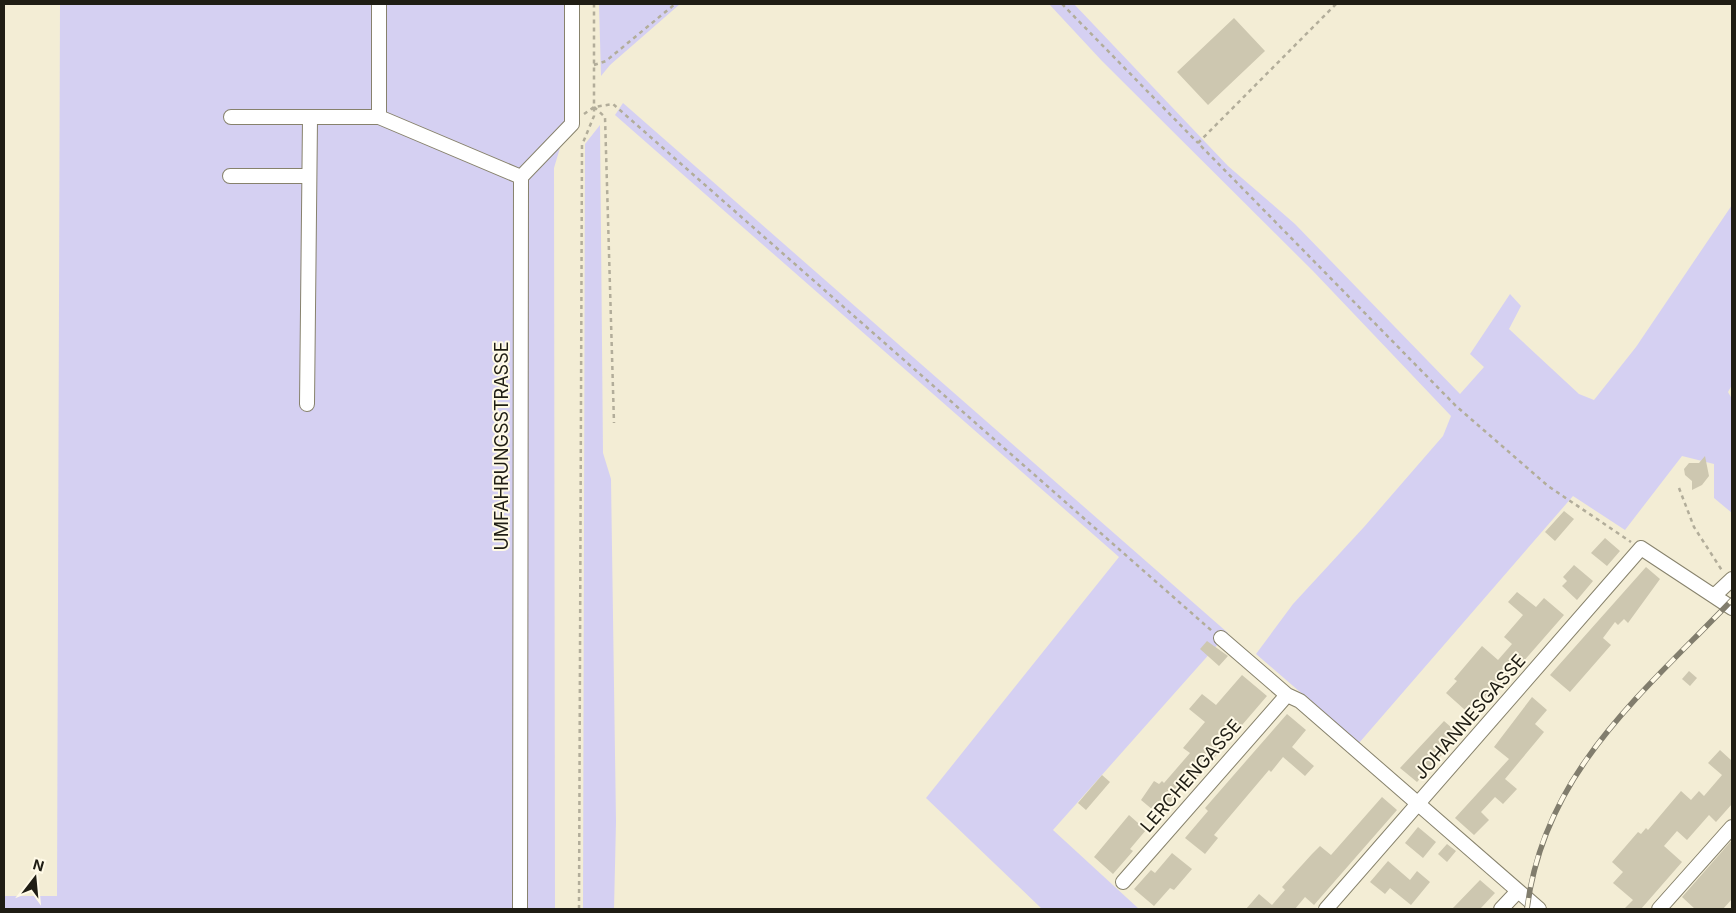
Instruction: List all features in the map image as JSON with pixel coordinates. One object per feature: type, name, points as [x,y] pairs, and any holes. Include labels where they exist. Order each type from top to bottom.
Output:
[{"type":"street","points":[[378,117],[379,4]]},
{"type":"street","points":[[231,117],[378,117],[521,177],[572,124],[572,4]]},
{"type":"street","points":[[307,404],[310,118]]},
{"type":"street","points":[[230,176],[308,176]]},
{"type":"street","name":"UMFAHRUNGSSTRASSE","points":[[520,909],[521,177]]},
{"type":"street","points":[[1641,548],[1732,608]]},
{"type":"street","name":"JOHANNESGASSE","points":[[1326,909],[1419,805],[1641,548]]},
{"type":"street","points":[[1715,595],[1731,580]]},
{"type":"street","points":[[1221,638],[1287,695],[1300,701],[1539,909]]},
{"type":"street","name":"LERCHENGASSE","points":[[1123,882],[1287,695]]},
{"type":"street","points":[[1659,909],[1732,827]]},
{"type":"street","points":[[1501,909],[1518,891]]},
{"type":"path","points":[[578,909],[582,145],[594,116],[594,4]]},
{"type":"path","points":[[594,65],[606,61],[675,4]]},
{"type":"path","points":[[1062,4],[1456,406],[1548,486],[1641,548]]},
{"type":"path","points":[[1198,143],[1336,4]]},
{"type":"path","points":[[594,107],[613,104],[1221,638]]},
{"type":"path","points":[[594,107],[605,118],[614,423]]},
{"type":"path","points":[[1679,488],[1694,527],[1731,580]]},
{"type":"shaded area","points":[[60,4],[568,4],[568,121],[554,168],[555,909],[4,909],[4,896],[57,896]]},
{"type":"shaded area","points":[[599,4],[680,4],[610,65],[601,76]]},
{"type":"shaded area","points":[[1049,4],[1074,4],[1228,166],[1295,224],[1460,394],[1484,367],[1470,354],[1510,294],[1521,306],[1509,329],[1579,394],[1594,400],[1636,347],[1732,205],[1732,385],[1728,392],[1732,399],[1732,513],[1714,498],[1714,464],[1682,456],[1625,530],[1573,496],[1359,743],[1256,654],[1293,604],[1364,527],[1443,436],[1451,416],[1313,271],[1102,61]]},
{"type":"shaded area","points":[[623,103],[1228,633],[1053,830],[1139,909],[1042,909],[926,798],[1119,557],[615,115]]},
{"type":"shaded area","points":[[600,125],[603,453],[611,479],[616,822],[614,909],[583,909],[585,144]]},
{"type":"building","points":[[1234,18],[1265,51],[1208,105],[1177,72]]},
{"type":"building","points":[[1705,456],[1709,476],[1702,485],[1692,490],[1692,481],[1685,475],[1684,469],[1689,463],[1699,463]]},
{"type":"building","points":[[1564,511],[1574,519],[1555,541],[1545,532]]},
{"type":"building","points":[[1605,538],[1620,551],[1607,566],[1591,553]]},
{"type":"building","points":[[1574,565],[1593,581],[1577,600],[1562,586],[1567,581],[1563,577]]},
{"type":"building","points":[[1646,567],[1660,579],[1628,623],[1624,619],[1618,625],[1615,622],[1603,638],[1611,645],[1570,692],[1550,675]]},
{"type":"building","points":[[1517,592],[1536,607],[1544,598],[1564,615],[1474,718],[1446,693],[1457,681],[1454,679],[1482,646],[1498,660],[1512,644],[1504,637],[1523,615],[1508,602]]},
{"type":"building","points":[[1207,641],[1228,656],[1219,666],[1200,649]]},
{"type":"building","points":[[1689,671],[1697,678],[1690,686],[1682,679]]},
{"type":"building","points":[[1242,675],[1267,696],[1187,789],[1185,788],[1180,791],[1159,815],[1141,800],[1154,781],[1159,784],[1162,781],[1164,783],[1190,753],[1183,748],[1205,722],[1189,709],[1202,694],[1216,705]]},
{"type":"building","points":[[1532,697],[1547,710],[1535,724],[1544,732],[1505,779],[1517,789],[1503,804],[1495,797],[1481,812],[1489,820],[1474,835],[1455,818],[1509,759],[1494,747]]},
{"type":"building","points":[[1287,714],[1306,730],[1292,747],[1314,766],[1305,776],[1283,757],[1271,772],[1269,770],[1214,835],[1218,838],[1205,854],[1185,838],[1208,811],[1205,808]]},
{"type":"building","points":[[1444,721],[1460,735],[1417,782],[1400,768]]},
{"type":"building","points":[[1720,750],[1732,761],[1732,804],[1716,822],[1709,815],[1687,840],[1677,831],[1664,846],[1682,862],[1641,909],[1624,909],[1633,900],[1613,883],[1623,872],[1612,862],[1638,832],[1641,834],[1646,828],[1648,830],[1681,791],[1691,800],[1699,791],[1704,796],[1722,775],[1708,763]]},
{"type":"building","points":[[1102,775],[1110,782],[1086,810],[1078,803]]},
{"type":"building","points":[[1382,797],[1397,810],[1314,905],[1305,897],[1295,909],[1246,909],[1259,894],[1272,905],[1285,890],[1282,887],[1320,846],[1331,855]]},
{"type":"building","points":[[1129,815],[1146,830],[1130,849],[1133,851],[1113,874],[1094,857]]},
{"type":"building","points":[[1418,827],[1436,842],[1423,858],[1405,843]]},
{"type":"building","points":[[1732,840],[1732,899],[1723,909],[1695,909],[1682,897]]},
{"type":"building","points":[[1447,844],[1456,851],[1447,862],[1438,854]]},
{"type":"building","points":[[1172,853],[1192,869],[1174,890],[1170,888],[1154,906],[1134,889],[1151,870],[1155,873]]},
{"type":"building","points":[[1388,861],[1410,880],[1417,871],[1430,882],[1411,905],[1390,888],[1385,894],[1370,882]]},
{"type":"building","points":[[1480,880],[1495,893],[1480,909],[1452,909]]},
{"type":"railway","points":[[1527,909],[1537,860],[1554,816],[1576,776],[1602,738],[1632,703],[1732,600]]}]
